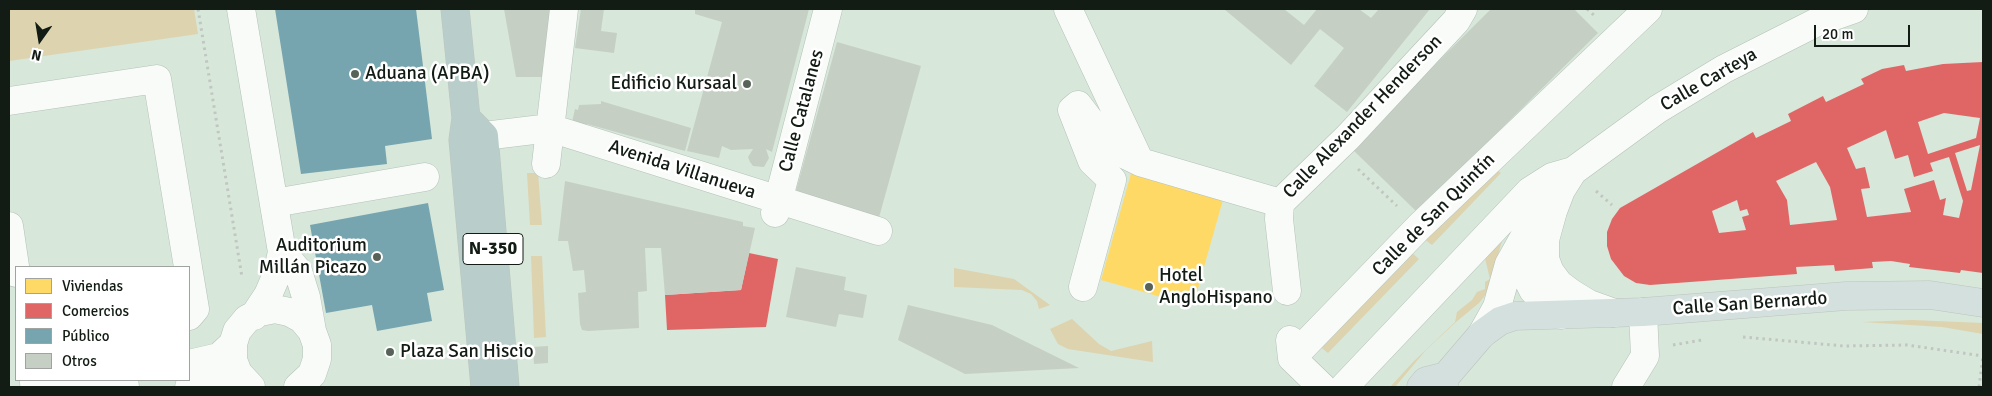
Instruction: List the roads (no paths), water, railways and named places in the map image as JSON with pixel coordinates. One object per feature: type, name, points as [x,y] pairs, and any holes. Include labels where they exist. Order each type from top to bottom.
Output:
[{"type":"highway","name":"N-350","points":[[455,9],[475,127],[505,387]]},
{"type":"highway","name":"N-350","points":[[475,127],[463,140],[485,387]]},
{"type":"main road","name":"Calle San Bernardo","points":[[1482,334],[1500,321],[1516,316],[1643,312],[1846,296],[1930,295],[1983,303]]},
{"type":"main road","points":[[1420,387],[1426,382],[1445,382],[1482,334]]},
{"type":"street","points":[[241,9],[282,252],[277,274],[268,295],[254,316]]},
{"type":"street","points":[[546,164],[564,9]]},
{"type":"street","name":"Calle Catalanes","points":[[777,206],[828,9]]},
{"type":"street","points":[[1068,9],[1140,162]]},
{"type":"street","name":"Calle Alexander Henderson","points":[[1286,291],[1279,219],[1280,203],[1336,149],[1449,28],[1464,9]]},
{"type":"street","name":"Calle de San Quintín","points":[[1322,387],[1291,348],[1648,9]]},
{"type":"street","name":"Calle Carteya","points":[[1482,334],[1497,307],[1509,264],[1537,214],[1567,180],[1658,109],[1724,69],[1817,22],[1854,9]]},
{"type":"street","points":[[9,101],[157,79],[188,266]]},
{"type":"street","points":[[1083,286],[1112,180],[1092,161],[1072,110],[1078,104],[1111,148],[1140,162],[1280,203]]},
{"type":"street","name":"Avenida Villanueva","points":[[475,127],[550,128],[777,206],[878,231]]},
{"type":"street","points":[[274,203],[425,177]]},
{"type":"street","name":"Calle Carteya","points":[[1344,387],[1530,191],[1552,177],[1567,180]]},
{"type":"street","points":[[1567,180],[1553,211],[1545,240],[1545,259],[1550,272],[1559,284],[1570,293],[1589,304],[1614,313]]},
{"type":"street","points":[[9,226],[15,266]]},
{"type":"street","points":[[1518,248],[1526,276],[1533,290],[1546,304],[1561,315]]},
{"type":"street","points":[[282,252],[298,271],[317,345],[317,359],[312,374],[298,387]]},
{"type":"street","points":[[190,279],[195,309],[190,315]]},
{"type":"street","points":[[249,386],[238,374],[233,360],[233,344],[238,331],[247,319],[260,312],[275,309],[289,312],[302,319],[312,331]]},
{"type":"street","points":[[1626,387],[1645,356],[1643,312]]},
{"type":"street","points":[[190,364],[219,356],[233,344]]},
{"type":"street","points":[[34,381],[34,383],[102,387]]},
{"type":"street","points":[[189,387],[225,382],[249,386]]},
{"type":"place","name":"Aduana (APBA)","points":[[355,74]]},
{"type":"place","name":"Edificio Kursaal","points":[[747,84]]},
{"type":"place","name":"Auditorium Millán Picazo","points":[[377,257]]},
{"type":"place","name":"Hotel AngloHispano","points":[[1149,287]]},
{"type":"place","name":"Plaza San Hiscio","points":[[390,352]]}]
